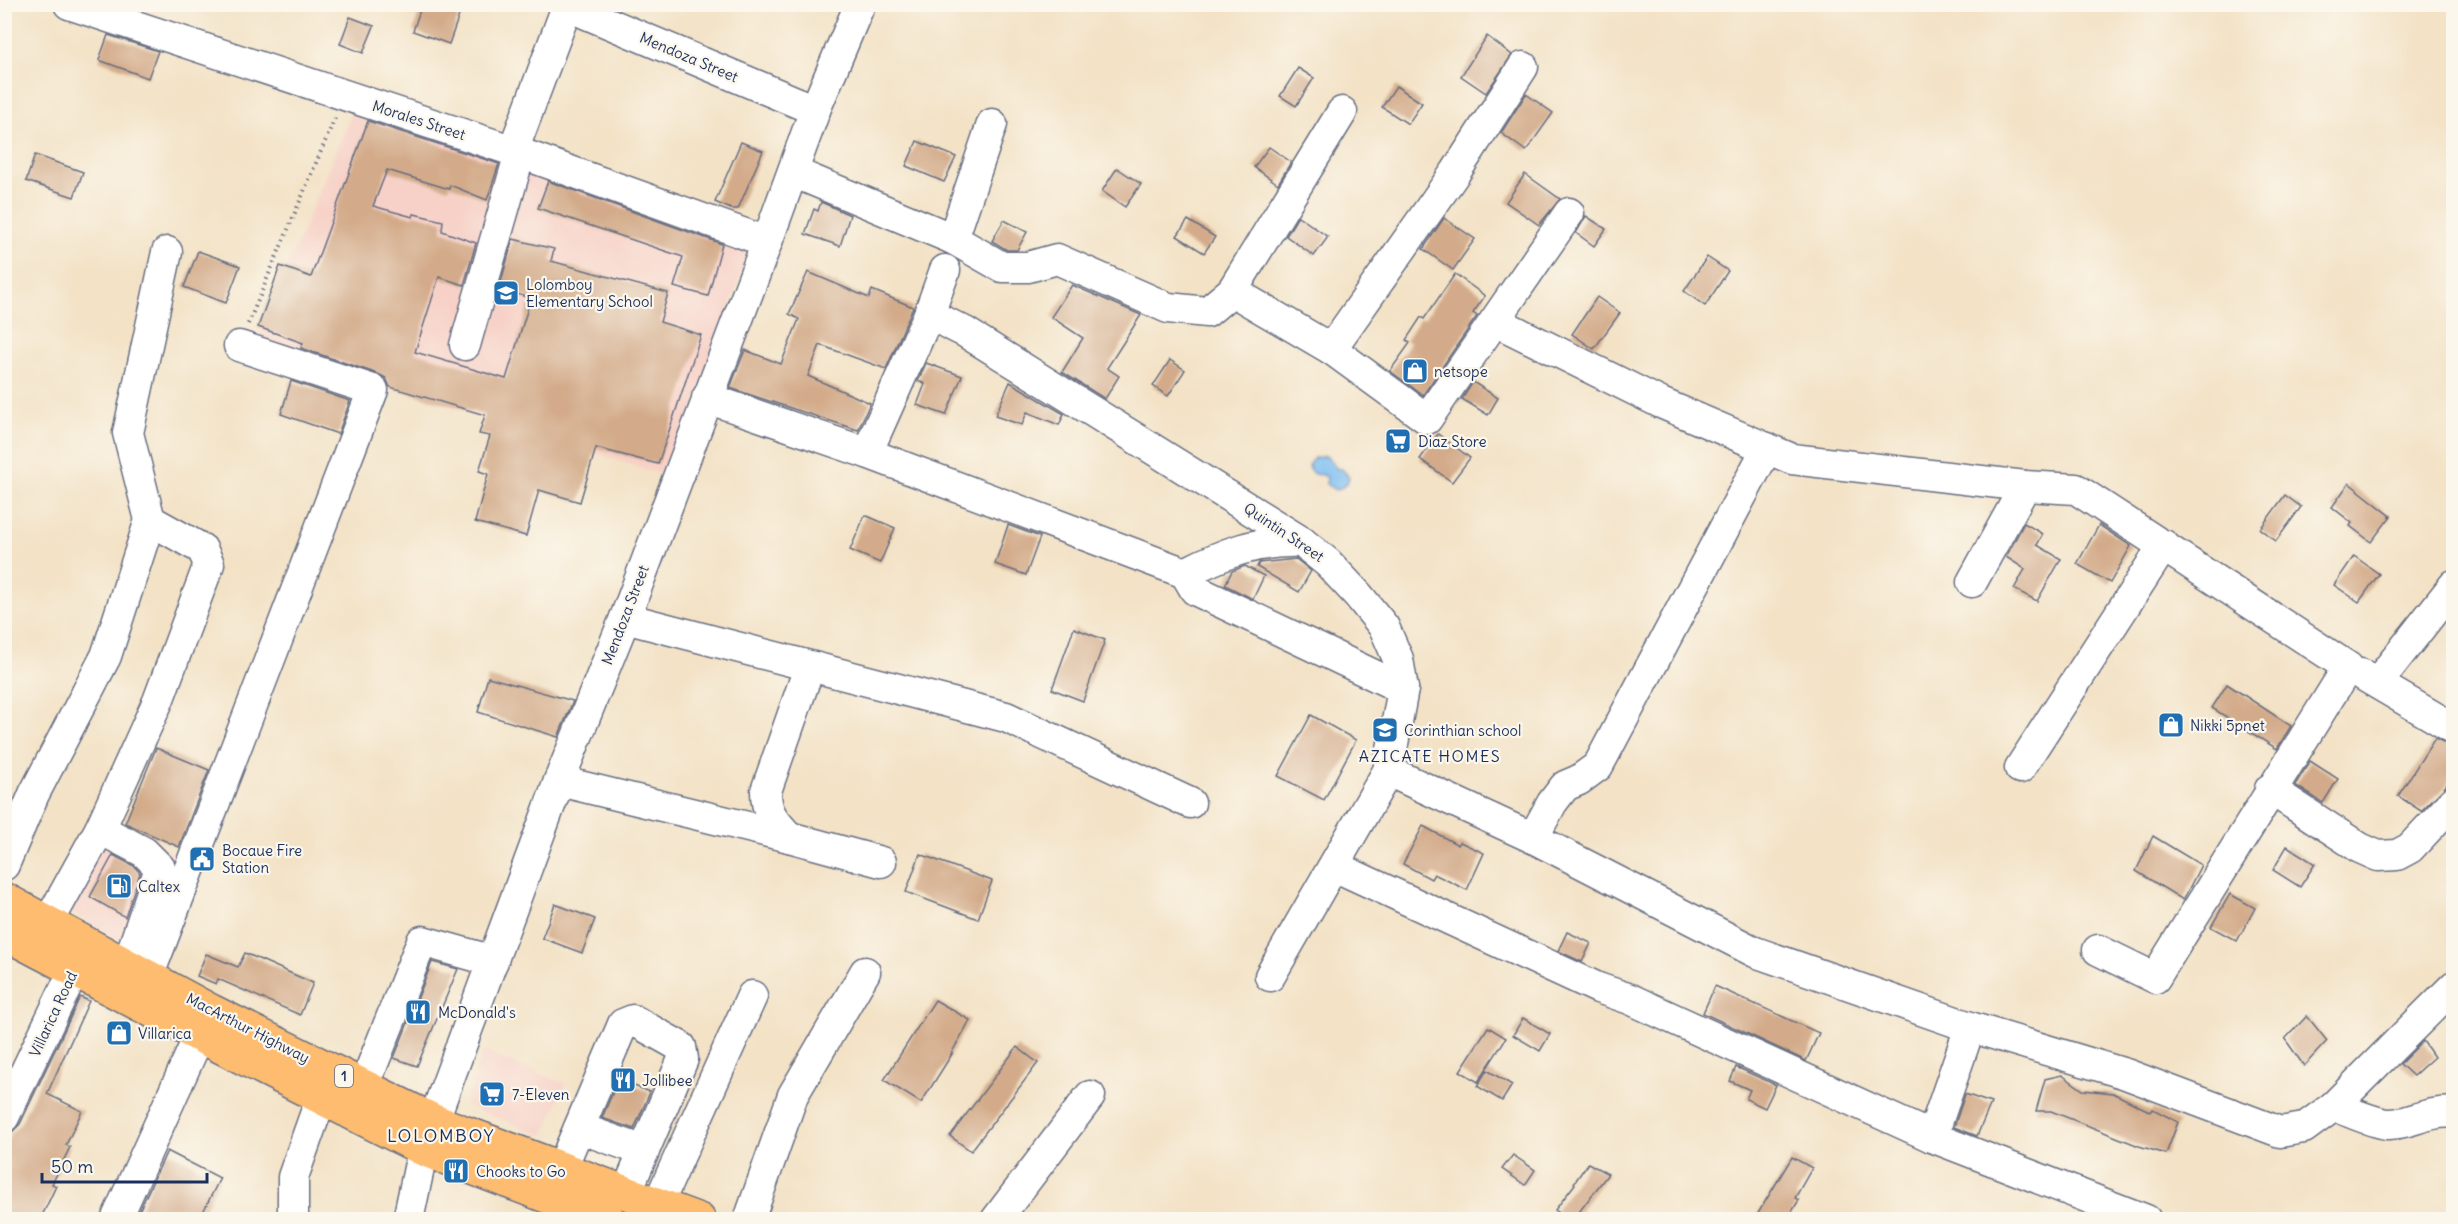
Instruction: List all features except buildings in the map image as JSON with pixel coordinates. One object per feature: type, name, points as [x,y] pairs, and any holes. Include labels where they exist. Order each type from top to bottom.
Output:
[{"type":"highway","name":"MacArthur Highway","points":[[4,899],[42,935],[80,956],[131,978],[321,1098],[429,1135],[561,1170],[627,1191],[699,1220]]},
{"type":"highway","name":"MacArthur Highway","points":[[4,933],[42,935]]},
{"type":"highway","name":"MacArthur Highway","points":[[205,1023],[364,1086],[429,1135],[609,1220]]},
{"type":"street","name":"Morales Street","points":[[69,4],[516,152],[767,242]]},
{"type":"street","name":"Mendoza Street","points":[[408,1220],[429,1135],[559,781],[625,618],[815,110],[860,4]]},
{"type":"street","name":"Mendoza Street","points":[[566,5],[815,110]]},
{"type":"street","points":[[465,345],[516,152],[566,5]]},
{"type":"street","points":[[1331,350],[1455,173],[1523,67]]},
{"type":"street","points":[[793,172],[953,239],[1002,267],[1028,267],[1057,259],[1168,308],[1207,312],[1232,291],[1342,112]]},
{"type":"street","points":[[953,239],[992,124]]},
{"type":"street","points":[[1232,291],[1331,350],[1427,419],[1569,213]]},
{"type":"street","points":[[4,865],[34,794],[106,656],[150,520],[128,433],[167,252]]},
{"type":"street","points":[[867,453],[929,314],[945,270]]},
{"type":"street","name":"Quintin Street","points":[[929,314],[965,332],[1302,542],[1328,563],[1384,627],[1398,659],[1403,689],[1388,771],[1270,976]]},
{"type":"street","points":[[1495,321],[1660,403],[1792,459],[2025,486],[2076,489],[2348,667],[2451,727]]},
{"type":"street","points":[[131,978],[180,889],[373,390],[239,346]]},
{"type":"street","points":[[707,398],[867,453],[1185,573],[1195,590],[1403,689]]},
{"type":"street","points":[[1533,838],[1552,803],[1565,786],[1579,780],[1598,766],[1767,448]]},
{"type":"street","points":[[1972,582],[2025,486]]},
{"type":"street","points":[[42,935],[100,829],[158,701],[209,564],[202,549],[150,520]]},
{"type":"street","points":[[1185,573],[1222,554],[1248,547],[1277,541],[1302,542]]},
{"type":"street","points":[[2020,768],[2164,545]]},
{"type":"street","points":[[2377,683],[2448,603]]},
{"type":"street","points":[[625,618],[809,668],[1006,717],[1190,803]]},
{"type":"street","points":[[2098,950],[2155,978],[2270,789],[2348,667]]},
{"type":"street","points":[[789,837],[766,807],[766,791],[809,668]]},
{"type":"street","points":[[1388,771],[1533,838],[1755,952],[1970,1027],[2126,1074],[2280,1132],[2304,1128],[2334,1106],[2454,986]]},
{"type":"street","points":[[559,781],[789,837],[881,862]]},
{"type":"street","points":[[2270,789],[2360,848],[2379,856],[2397,855],[2410,848],[2454,801]]},
{"type":"street","points":[[100,829],[144,852],[160,868],[131,978]]},
{"type":"street","points":[[1334,866],[1598,988],[1630,999],[1932,1137],[2146,1220]]},
{"type":"street","points":[[364,1086],[422,940],[493,961]]},
{"type":"street","name":"Villarica Road","points":[[4,1117],[80,956]]},
{"type":"street","points":[[749,1220],[793,1095],[865,972]]},
{"type":"street","points":[[658,1204],[752,996]]},
{"type":"street","points":[[561,1170],[623,1024],[633,1020],[681,1047],[683,1059],[627,1191]]},
{"type":"street","points":[[116,1220],[205,1023]]},
{"type":"street","points":[[1932,1137],[1970,1027]]},
{"type":"street","points":[[996,1220],[1090,1096]]},
{"type":"street","points":[[293,1220],[293,1177],[321,1098]]},
{"type":"street","points":[[2334,1106],[2389,1124],[2438,1112],[2454,1113]]},
{"type":"street","points":[[579,1128],[644,1151]]},
{"type":"path","points":[[239,346],[344,96]]},
{"type":"shaded area","name":"Lolomboy Elementary School","points":[[354,108],[752,243],[669,477],[256,343]]},
{"type":"shaded area","points":[[88,820],[181,856],[146,955],[46,899]]},
{"type":"shaded area","points":[[483,1051],[566,1084],[543,1136],[465,1105]]},
{"type":"water","points":[[1326,456],[1337,469],[1342,469],[1349,477],[1347,483],[1340,489],[1335,490],[1326,484],[1327,478],[1324,475],[1314,474],[1310,470],[1309,464],[1314,458]]},
{"type":"place","name":"Lolomboy Elementary School","points":[[506,293]]},
{"type":"place","name":"netsope","points":[[1415,371]]},
{"type":"place","name":"Diaz Store","points":[[1398,441]]},
{"type":"place","name":"Nikki 5pnet","points":[[2171,725]]},
{"type":"place","name":"Corinthian school","points":[[1385,730]]},
{"type":"place","name":"Bocaue Fire Station","points":[[202,859]]},
{"type":"place","name":"Caltex","points":[[119,886]]},
{"type":"place","name":"McDonald's","points":[[418,1012]]},
{"type":"place","name":"Villarica","points":[[119,1033]]},
{"type":"place","name":"Jollibee","points":[[623,1080]]},
{"type":"place","name":"7-Eleven","points":[[492,1094]]},
{"type":"place","name":"Chooks to Go","points":[[456,1171]]},
{"type":"district","name":"AZICATE HOMES","points":[[1430,756]]},
{"type":"district","name":"LOLOMBOY","points":[[441,1135]]}]
